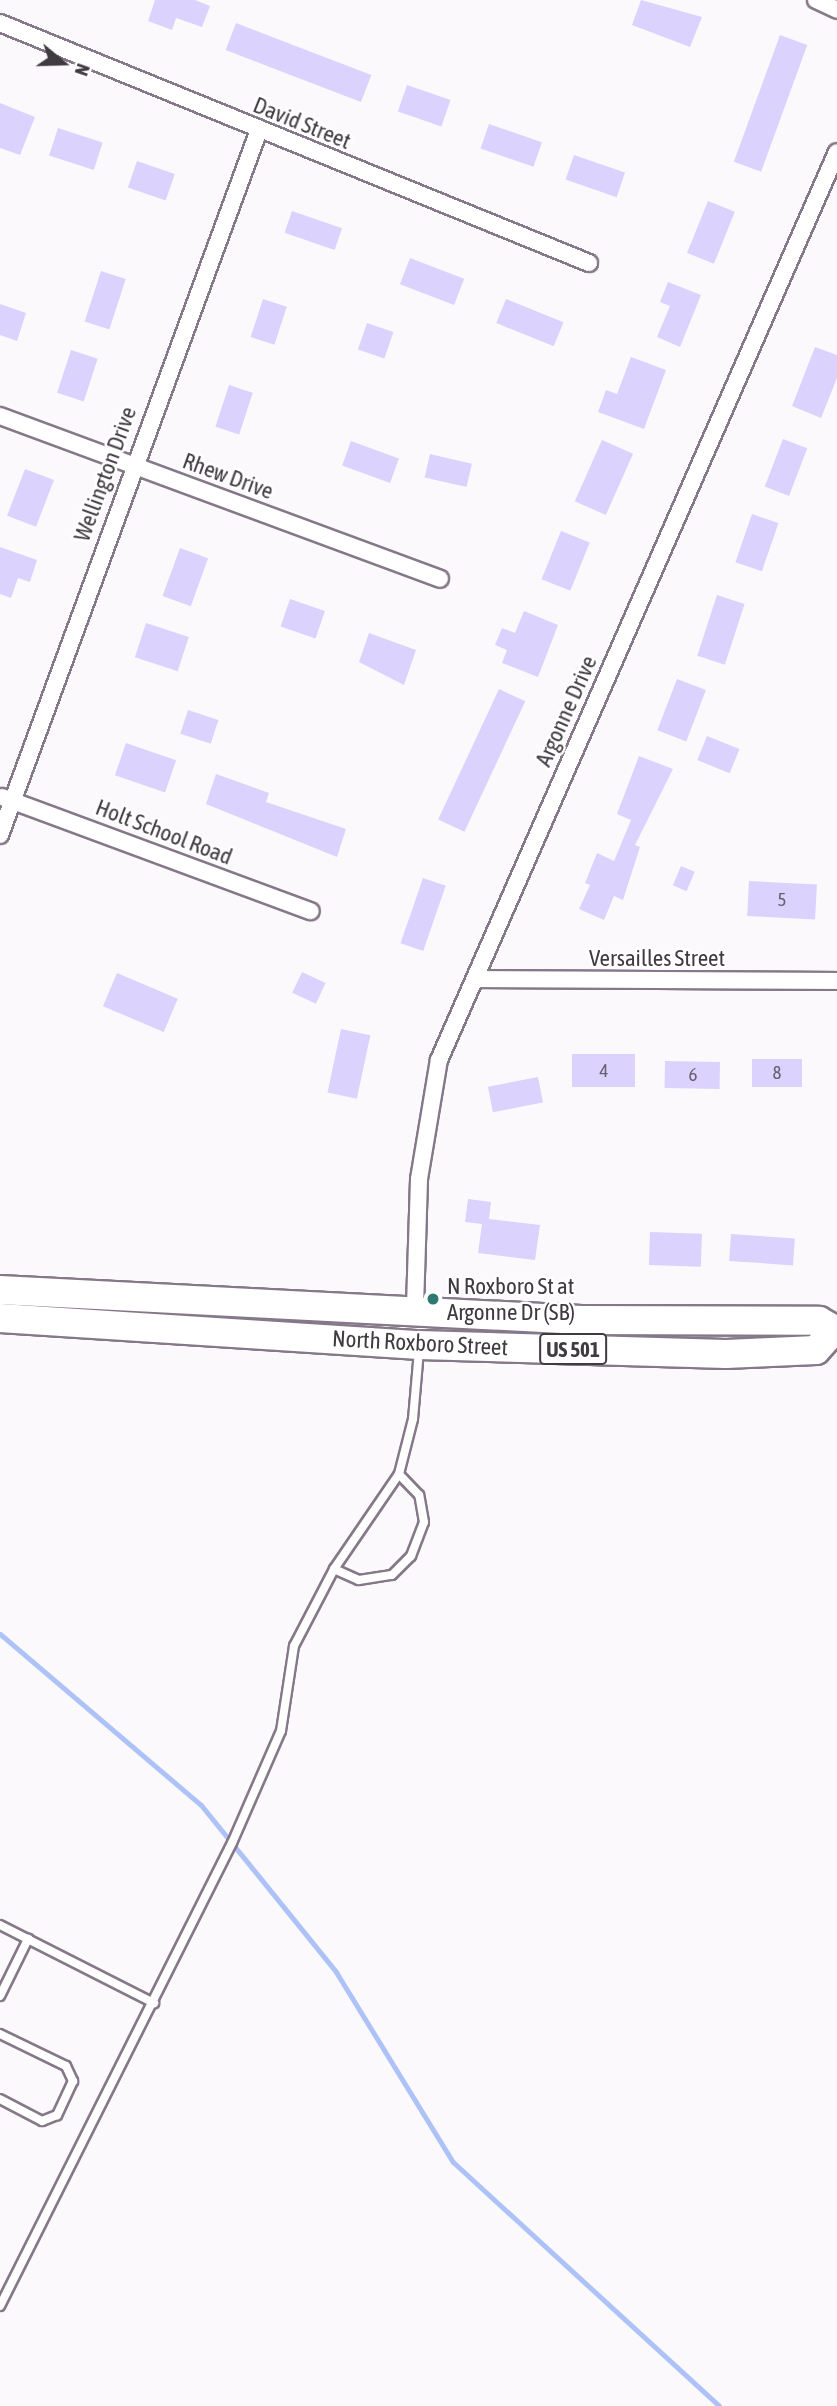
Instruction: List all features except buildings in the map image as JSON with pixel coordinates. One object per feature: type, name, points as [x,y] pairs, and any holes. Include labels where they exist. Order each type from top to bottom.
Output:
[{"type":"highway","name":"North Roxboro Street","points":[[0,1290],[415,1307],[581,1320],[819,1321],[834,1331],[816,1350],[726,1354],[419,1345],[0,1318]]},
{"type":"highway","points":[[249,1333],[263,1320],[402,1325],[415,1307]]},
{"type":"highway","points":[[419,1345],[442,1328],[548,1331],[581,1320]]},
{"type":"street","points":[[816,0],[837,10]]},
{"type":"street","name":"David Street","points":[[0,23],[589,262]]},
{"type":"street","name":"Wellington Drive","points":[[0,835],[5,798],[260,130]]},
{"type":"street","name":"Argonne Drive","points":[[415,1307],[426,1108],[439,1060],[477,979],[837,152]]},
{"type":"street","name":"Rhew Drive","points":[[0,416],[440,579]]},
{"type":"street","name":"Holt School Road","points":[[5,798],[311,911]]},
{"type":"street","name":"Versailles Street","points":[[477,979],[837,981]]},
{"type":"lane","points":[[0,2306],[154,2003],[281,1731],[294,1646],[334,1569],[398,1474],[413,1419],[419,1345]]},
{"type":"lane","points":[[334,1569],[359,1580],[392,1575],[411,1556],[424,1522],[419,1495],[398,1474]]},
{"type":"lane","points":[[0,1924],[154,2003]]},
{"type":"lane","points":[[0,1996],[28,1939]]},
{"type":"lane","points":[[0,2034],[66,2066],[73,2081],[57,2115],[42,2121],[0,2099]]},
{"type":"waterway","points":[[0,1634],[201,1805],[336,1972],[453,2162],[719,2406]]},
{"type":"place","name":"N Roxboro St at Argonne Dr (SB)","points":[[433,1299]]}]
